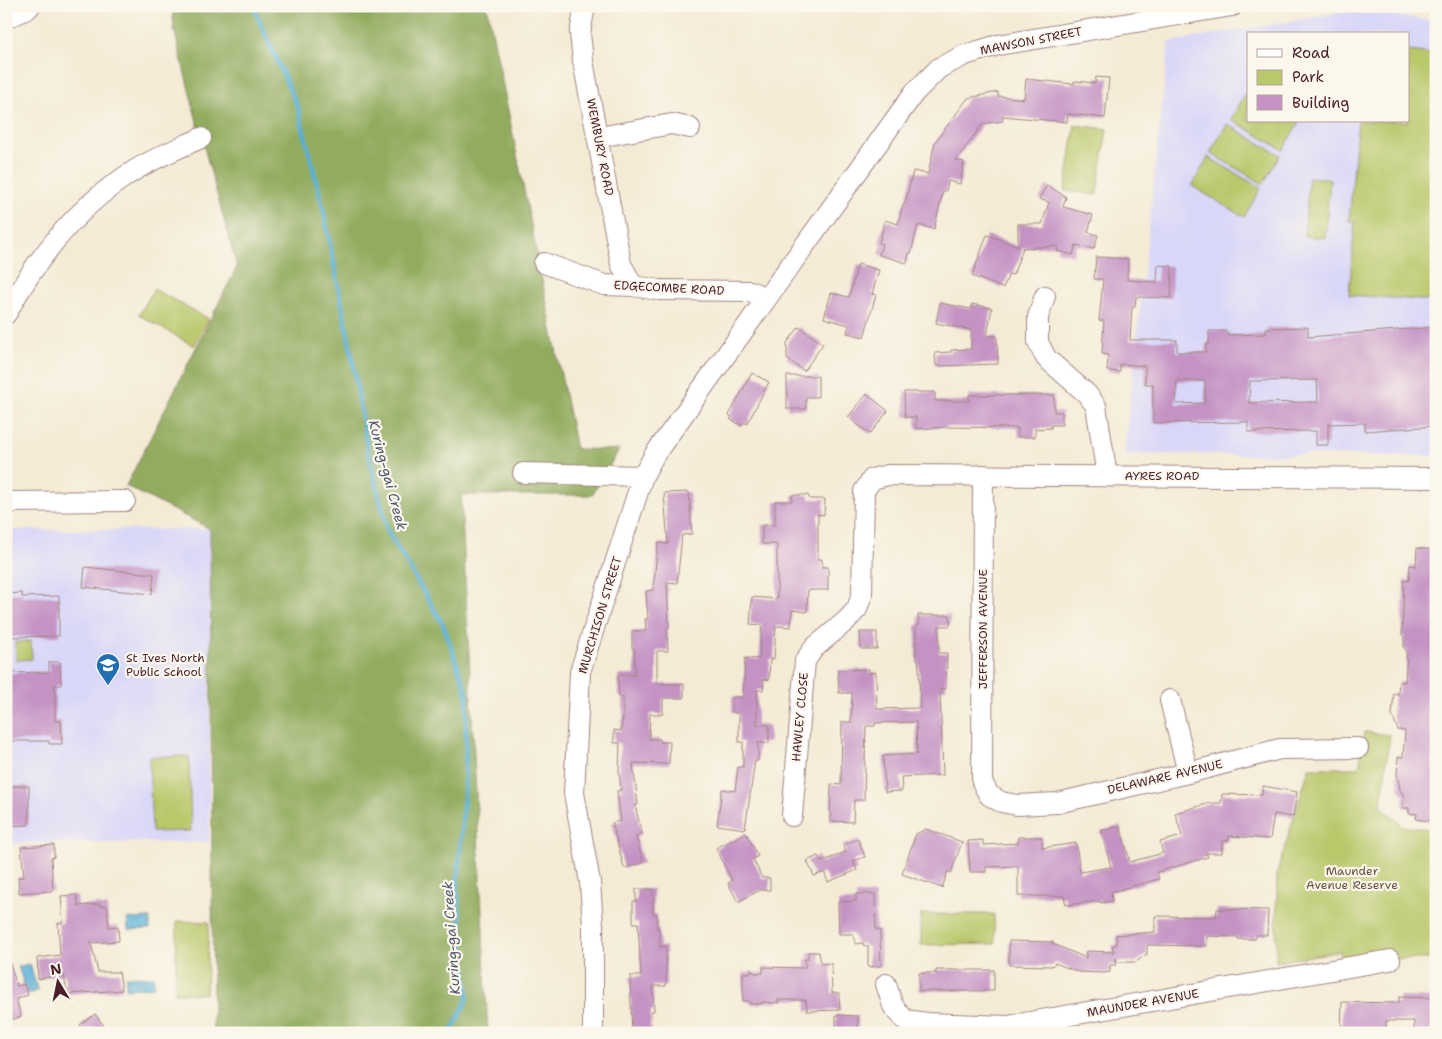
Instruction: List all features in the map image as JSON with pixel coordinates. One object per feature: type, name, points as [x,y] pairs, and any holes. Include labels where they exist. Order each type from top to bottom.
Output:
[{"type":"street","points":[[9,17],[30,6]]},
{"type":"street","name":"WEMBURY ROAD","points":[[585,6],[580,33],[584,61],[622,264],[633,286]]},
{"type":"street","name":"MAWSON STREET","points":[[766,298],[914,93],[939,68],[965,55],[998,45],[1140,14],[1232,6]]},
{"type":"street","points":[[599,137],[672,124],[690,128]]},
{"type":"street","points":[[6,314],[30,273],[59,236],[88,204],[123,178],[160,157],[201,138]]},
{"type":"street","name":"EDGECOMBE ROAD","points":[[544,263],[604,284],[659,290],[750,292],[766,298]]},
{"type":"street","points":[[1045,296],[1038,317],[1038,342],[1046,358],[1087,394],[1096,406],[1107,476]]},
{"type":"street","name":"MURCHISON STREET","points":[[593,1033],[593,925],[590,882],[574,793],[580,672],[643,476],[655,454],[766,298]]},
{"type":"street","points":[[523,474],[643,476]]},
{"type":"street","name":"AYRES ROAD","points":[[888,475],[1436,478]]},
{"type":"street","name":"HAWLEY CLOSE","points":[[792,816],[805,661],[814,648],[846,622],[857,609],[862,594],[864,491],[872,479],[888,475]]},
{"type":"street","name":"JEFFERSON AVENUE","points":[[982,782],[983,475]]},
{"type":"street","points":[[6,502],[125,501]]},
{"type":"street","points":[[1170,700],[1188,773]]},
{"type":"street","name":"DELAWARE AVENUE","points":[[982,782],[989,794],[1001,802],[1017,805],[1057,803],[1188,773],[1280,749],[1358,748]]},
{"type":"street","name":"MAUNDER AVENUE","points":[[886,984],[893,1006],[905,1020],[1007,1030],[1390,960]]},
{"type":"shaded area","points":[[1350,11],[1436,21],[1436,456],[1124,454],[1169,42]]},
{"type":"shaded area","name":"St Ives North Public School","points":[[210,529],[209,842],[6,843],[6,530]]},
{"type":"green space","points":[[172,6],[487,6],[576,449],[619,450],[592,495],[461,495],[488,1033],[213,1033],[210,529],[126,486],[237,267],[196,118],[174,29]]},
{"type":"green space","points":[[1410,51],[1434,54],[1436,51],[1436,301],[1349,295],[1355,221],[1349,221],[1358,122],[1410,122]]},
{"type":"green space","points":[[1247,92],[1247,122],[1299,122],[1283,150],[1231,119]]},
{"type":"green space","points":[[1227,124],[1280,155],[1263,184],[1210,153]]},
{"type":"green space","points":[[1075,125],[1107,129],[1097,195],[1065,191]]},
{"type":"green space","points":[[1208,157],[1261,188],[1244,217],[1192,186]]},
{"type":"green space","points":[[1309,177],[1330,179],[1325,238],[1304,236]]},
{"type":"green space","points":[[154,289],[209,319],[194,346],[139,315]]},
{"type":"green space","points":[[31,641],[32,659],[16,660],[15,642]]},
{"type":"green space","name":"Maunder Avenue Reserve","points":[[1364,732],[1390,735],[1381,806],[1403,826],[1436,830],[1435,959],[1340,959],[1340,951],[1276,962],[1277,873],[1309,768],[1359,768]]},
{"type":"green space","points":[[189,756],[191,831],[152,832],[149,757]]},
{"type":"green space","points":[[921,914],[994,914],[995,944],[921,945]]},
{"type":"green space","points":[[177,921],[209,922],[206,994],[175,993]]},
{"type":"water","points":[[150,918],[150,929],[128,930],[127,919]]},
{"type":"water","points":[[30,964],[38,991],[27,994],[18,966]]},
{"type":"water","points":[[126,976],[154,977],[154,987],[126,989]]},
{"type":"building","points":[[1096,77],[1109,78],[1105,118],[1068,114],[1067,122],[1002,116],[1003,121],[983,124],[956,160],[964,162],[960,184],[948,181],[946,191],[943,191],[934,229],[918,225],[907,263],[879,255],[882,244],[879,243],[885,220],[898,224],[913,171],[928,174],[935,142],[968,98],[998,92],[998,96],[1024,99],[1026,79],[1074,84],[1074,81],[1095,83]]},
{"type":"building","points":[[1047,185],[1066,197],[1063,207],[1093,215],[1088,232],[1098,235],[1094,249],[1076,245],[1073,255],[1057,251],[1058,246],[1022,248],[1013,275],[1009,274],[1003,288],[972,276],[987,235],[1018,246],[1018,224],[1042,224],[1049,202],[1039,199]]},
{"type":"building","points":[[1096,257],[1128,259],[1127,280],[1157,282],[1158,265],[1172,266],[1171,298],[1136,297],[1135,307],[1132,307],[1130,340],[1177,340],[1177,352],[1206,352],[1206,344],[1209,344],[1209,331],[1227,331],[1227,335],[1266,334],[1266,328],[1308,327],[1308,337],[1436,327],[1436,379],[1433,380],[1436,426],[1365,431],[1365,423],[1328,424],[1328,445],[1316,445],[1316,431],[1248,432],[1248,422],[1153,423],[1153,384],[1145,384],[1145,366],[1120,364],[1120,372],[1107,371],[1108,355],[1102,354],[1104,321],[1099,321],[1103,279],[1094,279]],"holes":[[[1317,380],[1318,402],[1249,403],[1250,381]],[[1177,381],[1205,381],[1205,403],[1176,404]]]},
{"type":"building","points":[[858,264],[879,270],[872,294],[876,295],[864,337],[847,333],[849,325],[824,318],[831,293],[849,297]]},
{"type":"building","points":[[940,303],[971,309],[972,304],[992,308],[987,336],[997,336],[998,364],[936,366],[935,353],[971,349],[971,330],[936,323]]},
{"type":"building","points":[[799,327],[823,344],[804,371],[787,359],[787,343]]},
{"type":"building","points":[[752,373],[769,382],[747,424],[744,422],[742,426],[730,419],[732,417],[729,415]]},
{"type":"building","points":[[787,376],[818,376],[818,397],[806,397],[806,409],[787,409]]},
{"type":"building","points":[[904,392],[935,392],[935,401],[969,401],[969,395],[1054,395],[1054,412],[1062,412],[1062,425],[1051,425],[1051,428],[1035,429],[1035,437],[1018,437],[1018,428],[946,427],[916,429],[916,417],[905,417]]},
{"type":"building","points":[[867,394],[888,411],[870,434],[848,417]]},
{"type":"building","points":[[689,492],[692,534],[682,535],[677,583],[667,582],[668,651],[657,651],[657,684],[684,684],[684,698],[663,698],[663,714],[650,714],[649,739],[660,739],[660,742],[670,742],[669,764],[633,763],[638,805],[635,805],[642,834],[636,836],[643,863],[624,868],[612,823],[621,821],[617,791],[621,790],[619,771],[620,743],[614,743],[614,730],[621,731],[623,720],[623,697],[619,697],[618,675],[635,675],[632,631],[646,631],[645,619],[648,619],[646,591],[653,590],[658,543],[668,544],[664,493]]},
{"type":"building","points":[[792,495],[808,495],[810,499],[825,499],[824,515],[818,514],[818,559],[822,559],[822,567],[828,567],[828,590],[808,590],[807,612],[792,610],[791,627],[776,626],[774,659],[770,659],[769,680],[764,679],[763,690],[757,690],[757,725],[769,725],[769,743],[758,743],[758,761],[755,761],[745,829],[717,825],[722,789],[735,791],[738,767],[743,767],[743,742],[739,742],[739,714],[732,712],[732,697],[743,697],[745,658],[759,659],[762,625],[750,624],[752,597],[777,599],[777,544],[762,544],[762,525],[775,525],[775,501],[792,501]]},
{"type":"building","points":[[1417,548],[1436,550],[1436,759],[1434,771],[1436,771],[1436,822],[1416,819],[1417,814],[1409,813],[1409,808],[1403,808],[1404,796],[1400,790],[1397,774],[1398,757],[1403,757],[1405,731],[1398,730],[1392,715],[1394,693],[1398,694],[1399,682],[1405,682],[1407,651],[1404,648],[1404,637],[1402,635],[1404,580],[1409,581],[1410,565],[1416,566]]},
{"type":"building","points":[[85,567],[154,574],[152,594],[83,587]]},
{"type":"building","points":[[22,593],[22,597],[59,596],[59,636],[6,637],[6,594]]},
{"type":"building","points":[[918,615],[950,615],[950,626],[939,626],[939,653],[947,653],[946,689],[940,689],[943,775],[901,777],[902,791],[885,792],[883,756],[917,754],[916,722],[875,723],[875,726],[866,726],[864,800],[854,800],[853,822],[830,821],[831,784],[841,785],[842,722],[851,722],[852,693],[839,693],[838,670],[869,669],[869,673],[876,672],[877,709],[920,708],[919,668],[918,659],[916,659],[916,625],[919,625]]},
{"type":"building","points":[[860,632],[877,632],[877,649],[861,649]]},
{"type":"building","points":[[49,662],[60,662],[61,685],[55,685],[55,721],[61,721],[62,744],[49,744],[49,741],[6,741],[6,673],[49,672]]},
{"type":"building","points":[[6,786],[29,786],[29,825],[6,826]]},
{"type":"building","points":[[1263,786],[1297,792],[1293,817],[1274,814],[1270,839],[1229,836],[1228,841],[1222,841],[1222,853],[1206,853],[1208,857],[1157,872],[1159,879],[1111,892],[1112,901],[1066,905],[1064,896],[1018,896],[1018,866],[986,867],[986,872],[970,872],[968,841],[983,840],[983,845],[1018,843],[1018,837],[1042,837],[1042,848],[1076,843],[1080,872],[1111,867],[1101,831],[1120,826],[1130,862],[1163,853],[1160,842],[1182,836],[1175,813],[1210,803],[1221,803],[1222,794],[1262,795]]},
{"type":"building","points":[[926,829],[962,842],[951,873],[948,871],[942,888],[902,874],[916,834]]},
{"type":"building","points":[[746,833],[758,856],[753,859],[762,878],[770,878],[770,890],[760,890],[738,902],[728,883],[732,881],[716,848]]},
{"type":"building","points":[[858,839],[865,857],[853,861],[857,870],[828,882],[824,872],[814,876],[807,861],[818,856],[821,862],[846,852],[843,845]]},
{"type":"building","points":[[54,845],[54,857],[51,858],[53,891],[19,893],[18,877],[24,877],[21,847]]},
{"type":"building","points":[[636,889],[653,889],[653,914],[657,914],[660,947],[666,946],[666,986],[653,986],[654,1011],[651,1011],[650,1033],[632,1033],[630,976],[641,976],[638,923],[633,923],[633,901],[636,901]]},
{"type":"building","points":[[856,894],[875,894],[876,930],[880,930],[881,966],[868,967],[868,946],[864,946],[863,943],[856,944],[853,934],[839,934],[838,902],[856,901]]},
{"type":"building","points":[[77,895],[78,906],[100,904],[100,906],[107,906],[109,927],[118,926],[119,941],[91,943],[98,972],[119,972],[122,990],[69,994],[64,974],[38,979],[37,958],[60,955],[58,923],[63,923],[61,896]]},
{"type":"building","points":[[1217,909],[1268,910],[1267,935],[1256,935],[1255,939],[1207,936],[1207,946],[1147,945],[1147,954],[1136,962],[1117,962],[1116,958],[1116,965],[1110,965],[1110,972],[1104,973],[1078,972],[1055,963],[1052,966],[1009,965],[1009,941],[1053,942],[1053,944],[1086,958],[1086,951],[1114,952],[1112,946],[1117,944],[1116,935],[1155,932],[1155,916],[1216,917]]},
{"type":"building","points":[[808,952],[819,952],[821,964],[831,963],[832,993],[839,993],[840,1010],[807,1011],[806,1000],[777,1000],[779,1003],[762,1002],[762,1004],[750,1004],[750,1001],[743,1001],[743,973],[753,971],[754,973],[763,973],[763,967],[805,968],[805,959],[808,959]]},
{"type":"building","points":[[6,961],[9,961],[17,986],[24,984],[28,995],[16,999],[21,1017],[6,1021]]},
{"type":"building","points":[[936,970],[994,970],[994,991],[919,991],[919,973],[936,973]]},
{"type":"building","points":[[1399,997],[1436,998],[1436,1032],[1414,1032],[1414,1021],[1386,1021],[1386,1033],[1341,1033],[1342,1002],[1399,1003]]},
{"type":"building","points":[[95,1014],[109,1033],[86,1033],[80,1025]]},
{"type":"building","points":[[836,1015],[858,1016],[858,1033],[836,1033]]},
{"type":"waterway","name":"Kuring-gai Creek","points":[[253,6],[298,108],[323,208],[352,356],[368,453],[388,532],[443,624],[467,693],[465,784],[457,889],[468,997],[451,1033]]},
{"type":"place","name":"St Ives North Public School","points":[[108,686]]}]
